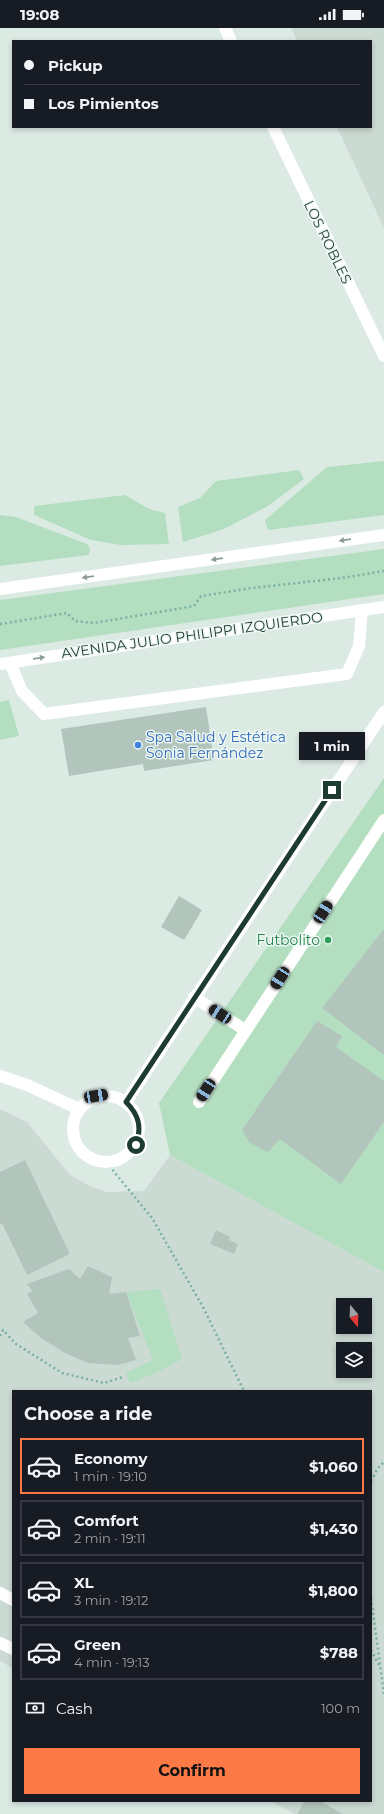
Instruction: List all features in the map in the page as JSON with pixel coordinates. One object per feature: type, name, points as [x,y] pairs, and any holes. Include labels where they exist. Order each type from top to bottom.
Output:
[{"type":"street","points":[[225,28],[231,40]]},
{"type":"street","name":"LOS ROBLES","points":[[273,128],[384,356]]},
{"type":"street","points":[[0,589],[384,535]]},
{"type":"street","name":"AVENIDA JULIO PHILIPPI IZQUIERDO","points":[[5,663],[384,607]]},
{"type":"street","points":[[5,663],[22,691],[44,714],[348,674],[359,646],[362,610]]},
{"type":"street","points":[[126,1102],[194,997],[384,712]]},
{"type":"street","points":[[198,1102],[384,820]]},
{"type":"street","points":[[194,997],[245,1030]]},
{"type":"street","points":[[0,1076],[27,1085],[79,1109]]},
{"type":"street","points":[[106,1095],[117,1097],[126,1102],[135,1111],[139,1122],[140,1133],[136,1145],[128,1154],[118,1160],[106,1162],[96,1161],[86,1156],[79,1149],[74,1139],[72,1129],[74,1118],[79,1109],[86,1102],[96,1096],[106,1095]]},
{"type":"street","points":[[0,1593],[12,1599]]},
{"type":"street","points":[[0,1642],[12,1648]]},
{"type":"path","points":[[0,624],[67,613],[74,621],[94,623],[194,606],[201,596],[252,588],[342,578],[384,570]]},
{"type":"path","points":[[106,1162],[129,1192],[152,1218],[203,1307],[244,1390]]},
{"type":"path","points":[[0,1336],[3,1330],[16,1344],[62,1373],[104,1382],[123,1377]]},
{"type":"path","points":[[372,1479],[378,1468],[384,1462]]},
{"type":"path","points":[[372,1605],[384,1694]]},
{"type":"path","points":[[372,1652],[381,1669]]},
{"type":"shaded area","points":[[291,28],[384,28],[384,228],[337,128],[372,128],[372,40],[297,40]]},
{"type":"shaded area","points":[[0,1109],[27,1122],[70,1175],[90,1186],[107,1192],[144,1191],[170,1155],[384,1272],[384,1814],[295,1814],[272,1802],[372,1802],[372,1390],[12,1390],[12,1667],[0,1661]]},
{"type":"green space","points":[[384,461],[384,515],[268,530],[265,520],[327,467]]},
{"type":"green space","points":[[299,470],[304,479],[268,506],[224,529],[183,542],[178,507],[200,498],[216,481]]},
{"type":"green space","points":[[125,495],[149,509],[165,513],[169,544],[121,545],[91,540],[34,515],[34,506]]},
{"type":"green space","points":[[0,515],[16,517],[87,544],[90,549],[89,555],[0,566]]},
{"type":"green space","points":[[384,549],[384,594],[0,650],[0,600]]},
{"type":"green space","points":[[9,700],[19,736],[0,740],[0,702]]},
{"type":"green space","name":"Futbolito","points":[[384,778],[384,1272],[170,1155],[159,1103]]},
{"type":"green space","points":[[160,1289],[182,1359],[158,1372],[130,1383],[126,1373],[153,1360],[126,1292]]},
{"type":"building","name":"Spa Salud y Estética Sonia Fernández","points":[[206,707],[214,760],[144,771],[143,764],[69,776],[61,729]]},
{"type":"building","points":[[179,896],[202,910],[184,940],[161,927]]},
{"type":"building","points":[[384,929],[384,1055],[322,1008]]},
{"type":"building","points":[[317,1021],[342,1036],[336,1047],[384,1081],[384,1122],[341,1184],[280,1139],[268,1152],[249,1142],[242,1130]]},
{"type":"building","points":[[25,1160],[70,1254],[27,1275],[2,1223],[0,1224],[0,1172]]},
{"type":"building","points":[[216,1230],[230,1237],[229,1240],[238,1244],[234,1254],[210,1244]]},
{"type":"building","points":[[88,1266],[112,1277],[109,1294],[126,1292],[140,1336],[128,1338],[136,1360],[118,1365],[88,1363],[65,1353],[41,1338],[23,1322],[38,1313],[27,1294],[32,1291],[27,1284],[69,1269],[80,1279]]},
{"type":"building","points":[[304,1802],[322,1802],[343,1814],[297,1814]]},
{"type":"place","name":"Spa Salud y Estética Sonia Fernández","points":[[138,745]]},
{"type":"place","name":"Futbolito","points":[[328,940]]},
{"type":"route","points":[[136,1145],[140,1133],[139,1122],[135,1111],[126,1102],[332,790]]}]
